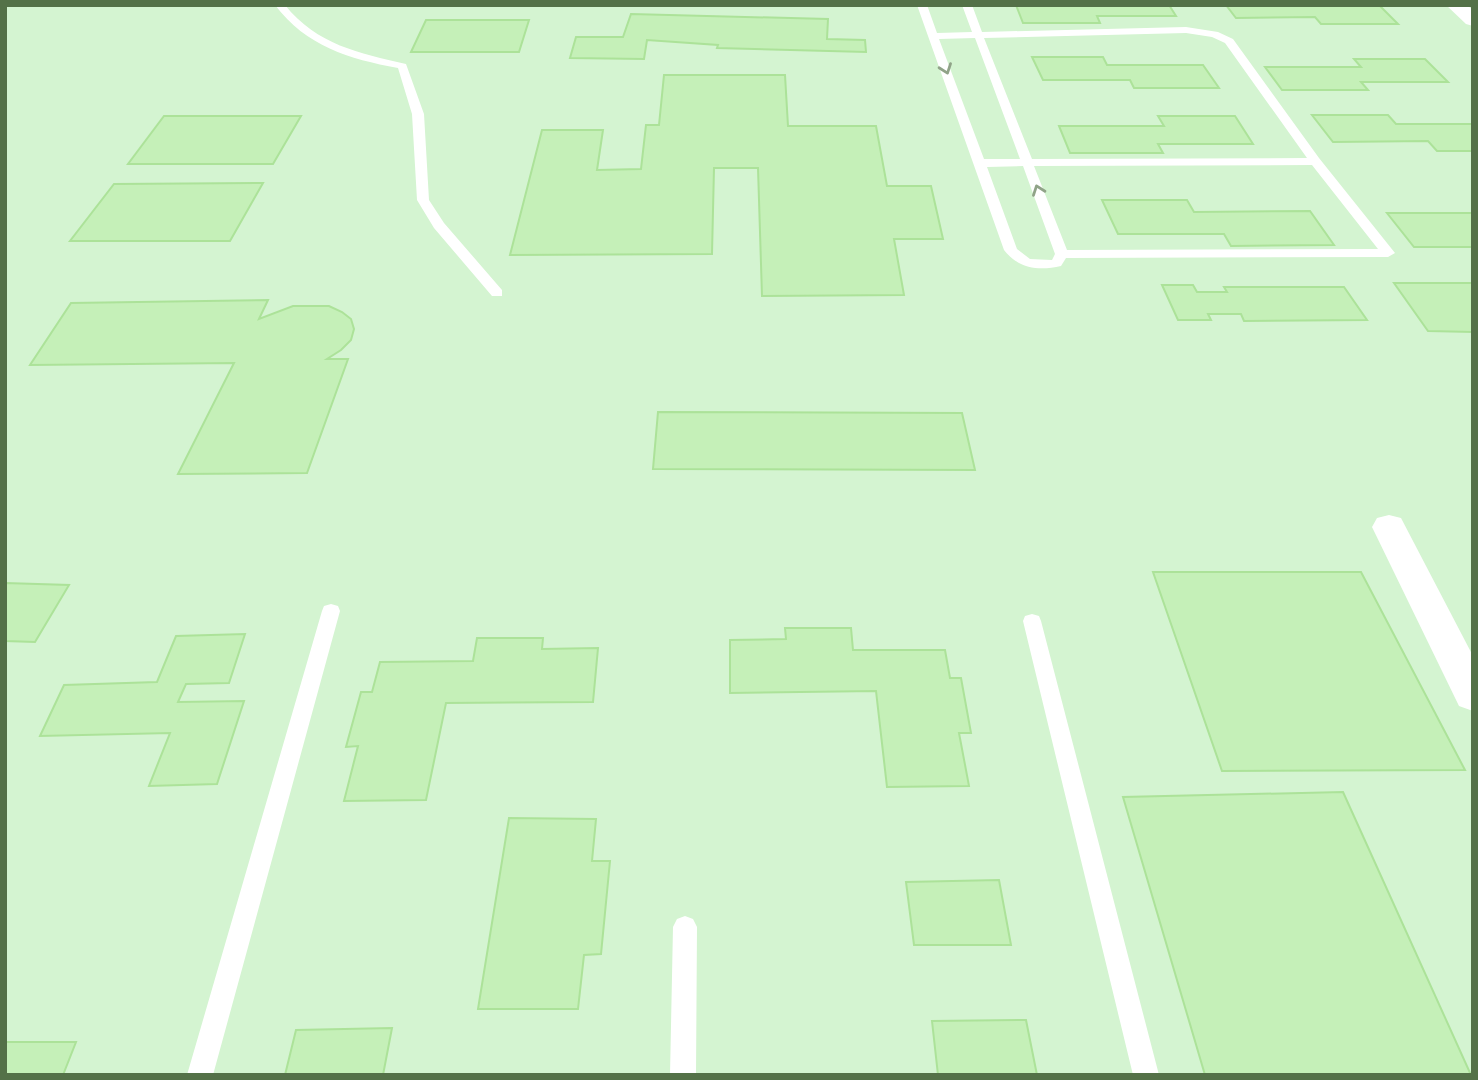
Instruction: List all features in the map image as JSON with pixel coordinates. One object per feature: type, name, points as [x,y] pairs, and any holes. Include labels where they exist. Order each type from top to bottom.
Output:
[{"type":"street","points":[[1455,5],[1473,20]]},
{"type":"street","points":[[1389,527],[1473,695]]},
{"type":"lane","points":[[280,5],[288,17],[315,41],[360,58],[402,66],[418,114],[423,200],[439,225],[497,293]]},
{"type":"lane","points":[[922,5],[1011,250],[1017,258],[1030,264],[1056,263],[1062,254]]},
{"type":"lane","points":[[967,5],[1062,254]]},
{"type":"lane","points":[[934,36],[1186,30],[1214,34],[1229,41],[1315,161],[1388,253],[1062,254]]},
{"type":"lane","points":[[980,163],[1315,161]]},
{"type":"lane","points":[[200,1075],[331,611]]},
{"type":"lane","points":[[1032,621],[1146,1075]]},
{"type":"lane","points":[[683,1075],[685,927]]},
{"type":"shaded area","points":[[5,5],[1473,5],[1473,1075],[5,1075]]},
{"type":"building","points":[[1016,5],[1169,5],[1176,16],[1097,16],[1100,23],[1023,23]]},
{"type":"building","points":[[1226,5],[1379,5],[1398,24],[1321,24],[1315,17],[1236,18]]},
{"type":"building","points":[[631,14],[828,19],[827,39],[865,40],[866,52],[717,48],[718,45],[647,40],[644,59],[570,58],[576,37],[623,37]]},
{"type":"building","points":[[426,20],[529,20],[519,52],[411,52]]},
{"type":"building","points":[[1032,57],[1103,57],[1107,65],[1203,65],[1219,88],[1134,88],[1130,80],[1043,80]]},
{"type":"building","points":[[1354,59],[1425,59],[1448,82],[1361,82],[1368,90],[1282,90],[1265,67],[1361,67]]},
{"type":"building","points":[[664,75],[785,75],[788,126],[876,126],[887,186],[931,186],[943,239],[894,239],[904,295],[762,296],[758,168],[714,168],[712,254],[510,255],[542,130],[603,130],[597,170],[641,169],[646,125],[659,125]]},
{"type":"building","points":[[1312,115],[1388,115],[1396,124],[1473,124],[1473,151],[1437,151],[1428,141],[1333,142]]},
{"type":"building","points":[[164,116],[301,116],[273,164],[128,164]]},
{"type":"building","points":[[1158,116],[1235,116],[1253,144],[1158,144],[1163,153],[1070,153],[1059,126],[1164,126]]},
{"type":"building","points":[[263,183],[230,241],[70,241],[114,184]]},
{"type":"building","points":[[1102,200],[1187,200],[1194,212],[1310,211],[1334,245],[1231,246],[1224,234],[1118,234]]},
{"type":"building","points":[[1387,213],[1473,213],[1473,247],[1414,247]]},
{"type":"building","points":[[1394,283],[1473,283],[1473,332],[1428,331]]},
{"type":"building","points":[[1162,285],[1193,285],[1197,292],[1227,292],[1224,287],[1344,287],[1367,320],[1244,321],[1241,314],[1208,314],[1211,320],[1178,320]]},
{"type":"building","points":[[268,300],[259,319],[293,306],[329,306],[351,319],[354,329],[351,340],[327,359],[348,359],[307,473],[178,474],[234,363],[30,365],[71,303]]},
{"type":"building","points":[[658,412],[962,413],[975,470],[653,469]]},
{"type":"building","points":[[1153,572],[1361,572],[1465,770],[1222,771]]},
{"type":"building","points":[[5,583],[69,585],[35,642],[5,641]]},
{"type":"building","points":[[785,628],[851,628],[853,650],[945,650],[950,678],[961,678],[971,733],[959,733],[969,786],[887,787],[876,691],[730,693],[730,640],[786,639]]},
{"type":"building","points":[[245,634],[229,683],[186,684],[178,702],[244,701],[217,784],[149,786],[170,733],[40,736],[64,685],[157,682],[176,636]]},
{"type":"building","points":[[477,638],[543,638],[542,649],[598,648],[593,702],[446,703],[426,800],[344,801],[358,746],[346,747],[361,692],[372,692],[380,662],[473,661]]},
{"type":"building","points":[[1343,792],[1471,1075],[1205,1075],[1123,797]]},
{"type":"building","points":[[509,818],[596,819],[592,861],[610,861],[601,954],[584,955],[578,1009],[478,1009]]},
{"type":"building","points":[[999,880],[1011,945],[914,945],[906,882]]},
{"type":"building","points":[[1026,1020],[1037,1075],[938,1075],[932,1021]]},
{"type":"building","points":[[392,1028],[383,1075],[285,1075],[296,1030]]},
{"type":"building","points":[[5,1042],[76,1042],[63,1075],[5,1075]]}]
